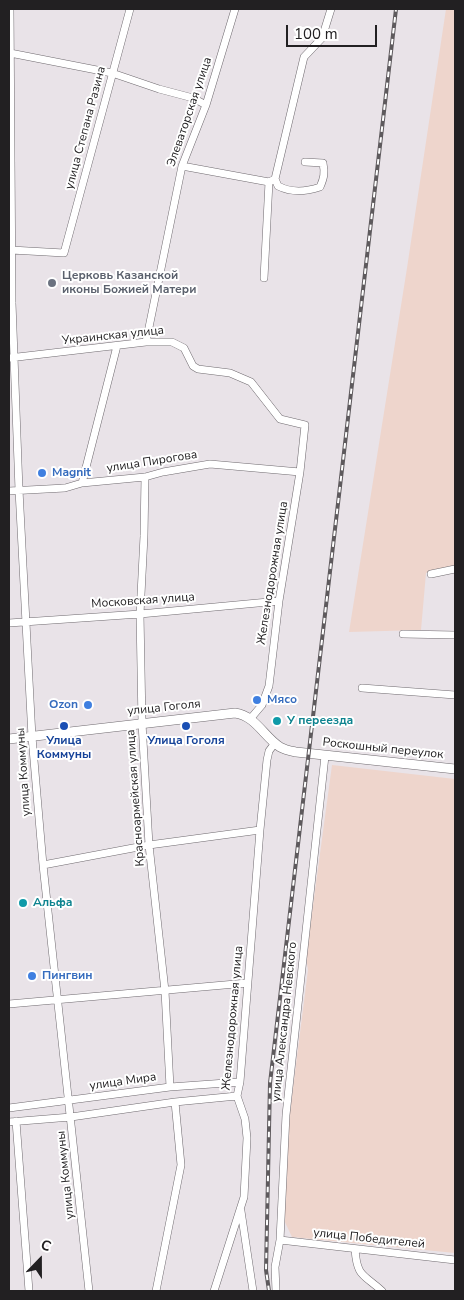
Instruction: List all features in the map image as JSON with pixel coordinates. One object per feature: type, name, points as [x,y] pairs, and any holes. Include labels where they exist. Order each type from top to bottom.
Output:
[{"type":"main road","name":"улица Гоголя","points":[[9,739],[235,713],[251,718]]},
{"type":"main road","points":[[251,718],[275,743]]},
{"type":"main road","name":"Роскошный переулок","points":[[275,743],[288,750],[309,754],[455,769]]},
{"type":"street","name":"улица Коммуны","points":[[10,9],[12,358],[32,737],[43,865],[89,1291]]},
{"type":"street","name":"улица Степана Разина","points":[[11,250],[64,252],[130,9]]},
{"type":"street","name":"Элеваторская улица","points":[[146,342],[182,166],[206,105],[236,9]]},
{"type":"street","points":[[264,278],[272,181],[304,57],[322,38],[331,9]]},
{"type":"street","points":[[10,53],[112,73],[193,98],[206,105]]},
{"type":"street","points":[[182,166],[272,181],[278,186],[295,191],[308,191],[320,187],[324,178],[323,164],[305,162]]},
{"type":"street","name":"Украинская улица","points":[[12,358],[146,342],[172,342],[184,348],[193,366],[198,369],[230,372],[251,382],[280,419],[305,425]]},
{"type":"street","points":[[82,483],[117,346]]},
{"type":"street","name":"Железнодорожная улица","points":[[251,718],[262,705],[269,686],[279,601],[300,472],[305,425]]},
{"type":"street","name":"улица Пирогова","points":[[9,491],[65,488],[82,483],[145,477],[210,464],[300,472]]},
{"type":"street","name":"Красноармейская улица","points":[[145,477],[140,614],[142,723],[149,845],[165,991],[170,1087]]},
{"type":"street","points":[[431,574],[455,569]]},
{"type":"street","name":"Московская улица","points":[[9,623],[140,614],[279,601]]},
{"type":"street","points":[[403,634],[455,635]]},
{"type":"street","points":[[362,688],[455,695]]},
{"type":"street","name":"Железнодорожная улица","points":[[214,1291],[244,1197],[248,1138],[238,1096],[267,760],[275,743]]},
{"type":"street","name":"улица Александра Невского","points":[[276,1291],[275,1267],[280,1240],[286,1115],[325,756]]},
{"type":"street","points":[[43,865],[149,845],[260,830]]},
{"type":"street","points":[[9,1004],[247,983]]},
{"type":"street","name":"улица Мира","points":[[9,1108],[170,1087],[240,1082]]},
{"type":"street","points":[[29,1291],[12,1122],[71,1117],[175,1102],[238,1096]]},
{"type":"street","points":[[156,1291],[181,1165],[175,1102]]},
{"type":"street","points":[[241,1208],[253,1291]]},
{"type":"street","name":"улица Победителей","points":[[280,1240],[455,1260]]},
{"type":"street","points":[[356,1249],[356,1262],[363,1277],[382,1291]]},
{"type":"shaded area","points":[[446,9],[455,9],[455,568],[426,573],[421,630],[349,632],[407,268]]},
{"type":"shaded area","points":[[332,765],[455,779],[455,1253],[292,1237],[283,1218],[286,1143],[308,970],[306,957]]},
{"type":"railway","points":[[269,1291],[266,1270],[270,1083],[396,9]]},
{"type":"place","name":"Церковь Казанской иконы Божией Матери","points":[[52,283]]},
{"type":"place","name":"Magnit","points":[[42,473]]},
{"type":"place","name":"Мясо","points":[[257,700]]},
{"type":"place","name":"Ozon","points":[[88,705]]},
{"type":"place","name":"У переезда","points":[[277,721]]},
{"type":"place","name":"Улица Коммуны","points":[[64,726]]},
{"type":"place","name":"Улица Гоголя","points":[[186,726]]},
{"type":"place","name":"Альфа","points":[[23,903]]},
{"type":"place","name":"Пингвин","points":[[32,976]]}]
